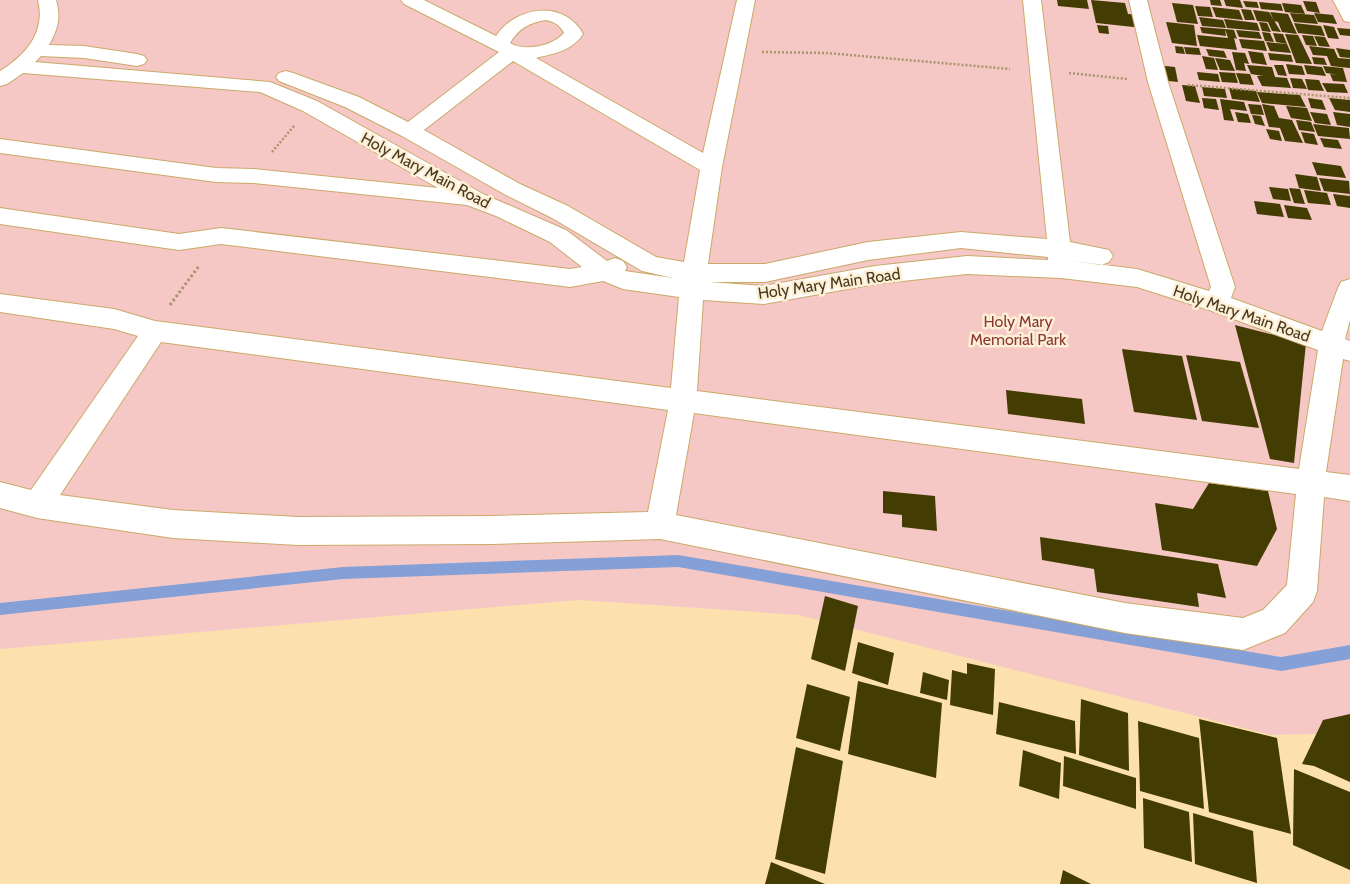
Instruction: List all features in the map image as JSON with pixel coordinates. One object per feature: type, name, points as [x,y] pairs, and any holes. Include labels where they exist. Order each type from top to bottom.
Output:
[{"type":"lane","points":[[0,80],[36,50],[49,30],[52,12],[47,0]]},
{"type":"lane","points":[[410,0],[506,49],[711,167]]},
{"type":"lane","points":[[660,525],[683,402],[693,281],[711,167],[746,0]]},
{"type":"lane","points":[[1032,0],[1042,70],[1060,259]]},
{"type":"lane","points":[[1138,0],[1158,82],[1220,295]]},
{"type":"lane","points":[[1342,0],[1350,17]]},
{"type":"lane","points":[[409,131],[506,49]]},
{"type":"lane","name":"Holy Mary Main Road","points":[[36,50],[84,52],[140,60],[271,72],[352,102],[409,131],[512,189],[560,212],[650,266],[693,281],[764,296],[876,275],[967,265],[1060,259]]},
{"type":"lane","name":"Holy Mary Main Road","points":[[17,67],[262,86],[310,106],[475,199],[504,210],[558,236],[605,272],[623,280],[693,281],[765,273],[868,252],[961,240],[1060,259],[1137,278],[1220,295],[1342,339]]},
{"type":"lane","points":[[0,146],[216,175],[253,176],[475,199]]},
{"type":"lane","points":[[0,216],[179,242],[221,236],[553,277],[570,278],[605,272],[636,258]]},
{"type":"lane","points":[[912,246],[922,270]]},
{"type":"lane","points":[[0,495],[37,505],[173,524],[298,531],[492,530],[660,525],[1125,618],[1243,634],[1274,622],[1302,591],[1310,481],[1342,339],[1350,288]]},
{"type":"lane","points":[[0,303],[114,319],[155,331],[683,402],[1310,481],[1350,488]]},
{"type":"lane","points":[[37,505],[155,331]]},
{"type":"path","points":[[253,176],[310,106]]},
{"type":"path","points":[[155,331],[169,307],[221,236]]},
{"type":"green space","name":"Holy Mary Memorial Park","points":[[0,0],[1350,0],[1350,733],[1271,735],[799,615],[579,600],[0,649]]},
{"type":"building","points":[[1057,0],[1087,0],[1089,9],[1058,6]]},
{"type":"building","points":[[1091,0],[1125,3],[1128,14],[1140,15],[1143,28],[1096,23]]},
{"type":"building","points":[[1210,0],[1220,0],[1222,6],[1211,5]]},
{"type":"building","points":[[1224,0],[1240,0],[1243,8],[1226,6]]},
{"type":"building","points":[[1243,1],[1257,2],[1259,8],[1246,7]]},
{"type":"building","points":[[1303,1],[1316,2],[1320,13],[1307,11]]},
{"type":"building","points":[[1259,2],[1281,4],[1283,11],[1261,9]]},
{"type":"building","points":[[1172,3],[1193,5],[1198,24],[1177,22]]},
{"type":"building","points":[[1282,3],[1301,5],[1305,14],[1285,12]]},
{"type":"building","points":[[1195,6],[1210,7],[1213,17],[1198,16]]},
{"type":"building","points":[[1212,7],[1239,10],[1243,20],[1216,17]]},
{"type":"building","points":[[1241,9],[1251,10],[1255,20],[1245,20]]},
{"type":"building","points":[[1253,10],[1269,12],[1281,32],[1272,31],[1268,22],[1257,21]]},
{"type":"building","points":[[1270,12],[1288,14],[1297,34],[1282,32],[1278,22],[1274,21]]},
{"type":"building","points":[[1290,13],[1314,15],[1318,24],[1294,22]]},
{"type":"building","points":[[1314,13],[1333,15],[1337,24],[1318,22]]},
{"type":"building","points":[[1199,17],[1223,20],[1226,28],[1202,26]]},
{"type":"building","points":[[1224,19],[1257,23],[1260,31],[1227,28]]},
{"type":"building","points":[[1166,22],[1194,25],[1197,46],[1172,43]]},
{"type":"building","points":[[1259,22],[1267,23],[1271,32],[1262,31]]},
{"type":"building","points":[[1294,23],[1321,26],[1325,36],[1298,33]]},
{"type":"building","points":[[1097,25],[1108,26],[1109,34],[1099,33]]},
{"type":"building","points":[[1323,25],[1334,27],[1339,39],[1328,38]]},
{"type":"building","points":[[1200,27],[1225,29],[1226,36],[1202,33]]},
{"type":"building","points":[[1337,28],[1350,29],[1350,36],[1340,35]]},
{"type":"building","points":[[1225,29],[1234,30],[1237,39],[1234,38],[1237,50],[1200,46],[1197,35],[1228,38]]},
{"type":"building","points":[[1236,30],[1259,32],[1262,39],[1239,37]]},
{"type":"building","points":[[1262,32],[1270,33],[1274,42],[1265,41]]},
{"type":"building","points":[[1273,33],[1283,34],[1287,44],[1276,42]]},
{"type":"building","points":[[1285,34],[1298,35],[1312,64],[1296,63]]},
{"type":"building","points":[[1302,35],[1313,36],[1317,46],[1306,45]]},
{"type":"building","points":[[1314,36],[1325,37],[1330,47],[1319,46]]},
{"type":"building","points":[[1239,39],[1264,41],[1267,51],[1242,48]]},
{"type":"building","points":[[1266,42],[1287,44],[1291,53],[1270,51]]},
{"type":"building","points":[[1175,46],[1183,47],[1185,54],[1176,53]]},
{"type":"building","points":[[1309,46],[1334,49],[1338,58],[1350,59],[1350,68],[1331,66],[1327,56],[1313,55]]},
{"type":"building","points":[[1184,47],[1199,48],[1201,55],[1186,54]]},
{"type":"building","points":[[1336,48],[1350,50],[1350,58],[1340,57]]},
{"type":"building","points":[[1206,49],[1224,51],[1227,58],[1209,56]]},
{"type":"building","points":[[1248,51],[1263,53],[1267,65],[1252,63]]},
{"type":"building","points":[[1232,52],[1245,53],[1249,64],[1244,63],[1246,71],[1236,70]]},
{"type":"building","points":[[1268,53],[1291,55],[1293,62],[1270,60]]},
{"type":"building","points":[[1202,56],[1214,58],[1218,70],[1206,69]]},
{"type":"building","points":[[1312,57],[1324,58],[1327,65],[1314,64]]},
{"type":"building","points":[[1215,58],[1230,60],[1235,71],[1220,70]]},
{"type":"building","points":[[1286,64],[1302,66],[1305,75],[1289,74]]},
{"type":"building","points":[[1156,65],[1175,67],[1178,82],[1159,80]]},
{"type":"building","points":[[1247,65],[1272,67],[1275,77],[1287,78],[1291,88],[1262,86],[1257,76],[1263,76],[1251,74]]},
{"type":"building","points":[[1274,65],[1283,65],[1287,76],[1278,75]]},
{"type":"building","points":[[1304,65],[1322,67],[1326,76],[1307,74]]},
{"type":"building","points":[[1323,66],[1343,68],[1347,82],[1333,81],[1330,74],[1339,75],[1326,73]]},
{"type":"building","points":[[1197,72],[1218,74],[1220,82],[1199,80]]},
{"type":"building","points":[[1219,72],[1235,73],[1238,83],[1222,82]]},
{"type":"building","points":[[1236,73],[1250,74],[1254,85],[1240,84]]},
{"type":"building","points":[[1290,78],[1302,79],[1307,89],[1293,88]]},
{"type":"building","points":[[1305,79],[1319,80],[1324,91],[1308,90]]},
{"type":"building","points":[[1322,83],[1344,84],[1348,93],[1327,92]]},
{"type":"building","points":[[1182,85],[1195,86],[1200,103],[1186,101]]},
{"type":"building","points":[[1202,87],[1225,89],[1227,98],[1204,96]]},
{"type":"building","points":[[1229,88],[1256,91],[1260,102],[1232,99]]},
{"type":"building","points":[[1257,92],[1300,95],[1306,107],[1262,103]]},
{"type":"building","points":[[1202,98],[1216,99],[1219,110],[1204,108]]},
{"type":"building","points":[[1308,98],[1322,100],[1326,110],[1311,108]]},
{"type":"building","points":[[1329,98],[1350,100],[1350,112],[1335,110]]},
{"type":"building","points":[[1220,99],[1244,102],[1247,111],[1230,109],[1234,121],[1224,120]]},
{"type":"building","points":[[1248,104],[1261,105],[1264,115],[1251,114]]},
{"type":"building","points":[[1262,104],[1274,106],[1279,118],[1292,120],[1303,143],[1285,141],[1280,128],[1269,127]]},
{"type":"building","points":[[1286,106],[1307,108],[1312,121],[1291,118]]},
{"type":"building","points":[[1235,112],[1248,114],[1251,123],[1238,122]]},
{"type":"building","points":[[1310,112],[1327,114],[1331,125],[1315,123]]},
{"type":"building","points":[[1333,112],[1350,114],[1350,127],[1337,125]]},
{"type":"building","points":[[1252,115],[1261,116],[1265,126],[1255,124]]},
{"type":"building","points":[[1296,120],[1311,122],[1315,132],[1299,130]]},
{"type":"building","points":[[1313,124],[1349,128],[1350,139],[1318,136]]},
{"type":"building","points":[[1266,129],[1279,131],[1282,141],[1270,139]]},
{"type":"building","points":[[1301,132],[1314,134],[1318,145],[1305,143]]},
{"type":"building","points":[[1320,138],[1338,140],[1342,149],[1324,147]]},
{"type":"building","points":[[1312,162],[1341,166],[1346,178],[1317,175]]},
{"type":"building","points":[[1295,174],[1317,177],[1321,191],[1299,188]]},
{"type":"building","points":[[1319,178],[1349,181],[1350,194],[1324,191]]},
{"type":"building","points":[[1269,187],[1288,189],[1291,201],[1273,199]]},
{"type":"building","points":[[1289,188],[1300,189],[1305,204],[1294,203]]},
{"type":"building","points":[[1304,190],[1327,193],[1331,205],[1308,203]]},
{"type":"building","points":[[1333,194],[1350,196],[1350,208],[1337,206]]},
{"type":"building","points":[[1254,201],[1280,204],[1284,217],[1257,214]]},
{"type":"building","points":[[1284,205],[1307,208],[1312,220],[1288,218]]},
{"type":"building","points":[[1235,325],[1306,343],[1294,463],[1270,459]]},
{"type":"building","points":[[1122,349],[1182,356],[1197,420],[1134,412]]},
{"type":"building","points":[[1186,355],[1240,362],[1259,428],[1202,421]]},
{"type":"building","points":[[1006,390],[1082,399],[1085,424],[1008,414]]},
{"type":"building","points":[[1209,483],[1268,491],[1277,529],[1257,566],[1162,550],[1155,503],[1193,509]]},
{"type":"building","points":[[883,491],[935,496],[937,531],[902,527],[902,515],[883,513]]},
{"type":"building","points":[[1040,537],[1218,564],[1226,598],[1197,593],[1199,607],[1097,592],[1094,569],[1042,560]]},
{"type":"building","points":[[825,596],[858,606],[845,671],[811,659]]},
{"type":"building","points":[[858,642],[894,653],[888,685],[852,673]]},
{"type":"building","points":[[967,663],[995,669],[993,715],[950,705],[952,670],[967,674]]},
{"type":"building","points":[[923,672],[949,680],[947,700],[920,693]]},
{"type":"building","points":[[858,681],[942,703],[936,778],[848,754]]},
{"type":"building","points":[[807,684],[850,697],[840,751],[796,738]]},
{"type":"building","points":[[1081,699],[1128,713],[1129,771],[1079,755]]},
{"type":"building","points":[[999,702],[1075,721],[1076,754],[996,734]]},
{"type":"building","points":[[1350,714],[1350,782],[1314,766],[1302,764],[1323,720]]},
{"type":"building","points":[[1199,719],[1277,738],[1291,834],[1209,812]]},
{"type":"building","points":[[1138,721],[1199,738],[1204,809],[1140,791]]},
{"type":"building","points":[[796,747],[843,761],[825,874],[775,859]]},
{"type":"building","points":[[1023,750],[1061,763],[1059,799],[1019,786]]},
{"type":"building","points":[[1064,756],[1136,778],[1136,809],[1063,786]]},
{"type":"building","points":[[1294,769],[1350,792],[1350,870],[1293,845]]},
{"type":"building","points":[[1143,798],[1189,812],[1192,862],[1144,848]]},
{"type":"building","points":[[1193,813],[1253,831],[1257,883],[1195,864]]},
{"type":"building","points":[[771,862],[825,884],[765,884]]},
{"type":"building","points":[[1063,870],[1091,884],[1060,884]]},
{"type":"waterway","points":[[0,609],[343,573],[678,561],[1281,664],[1350,652]]}]
